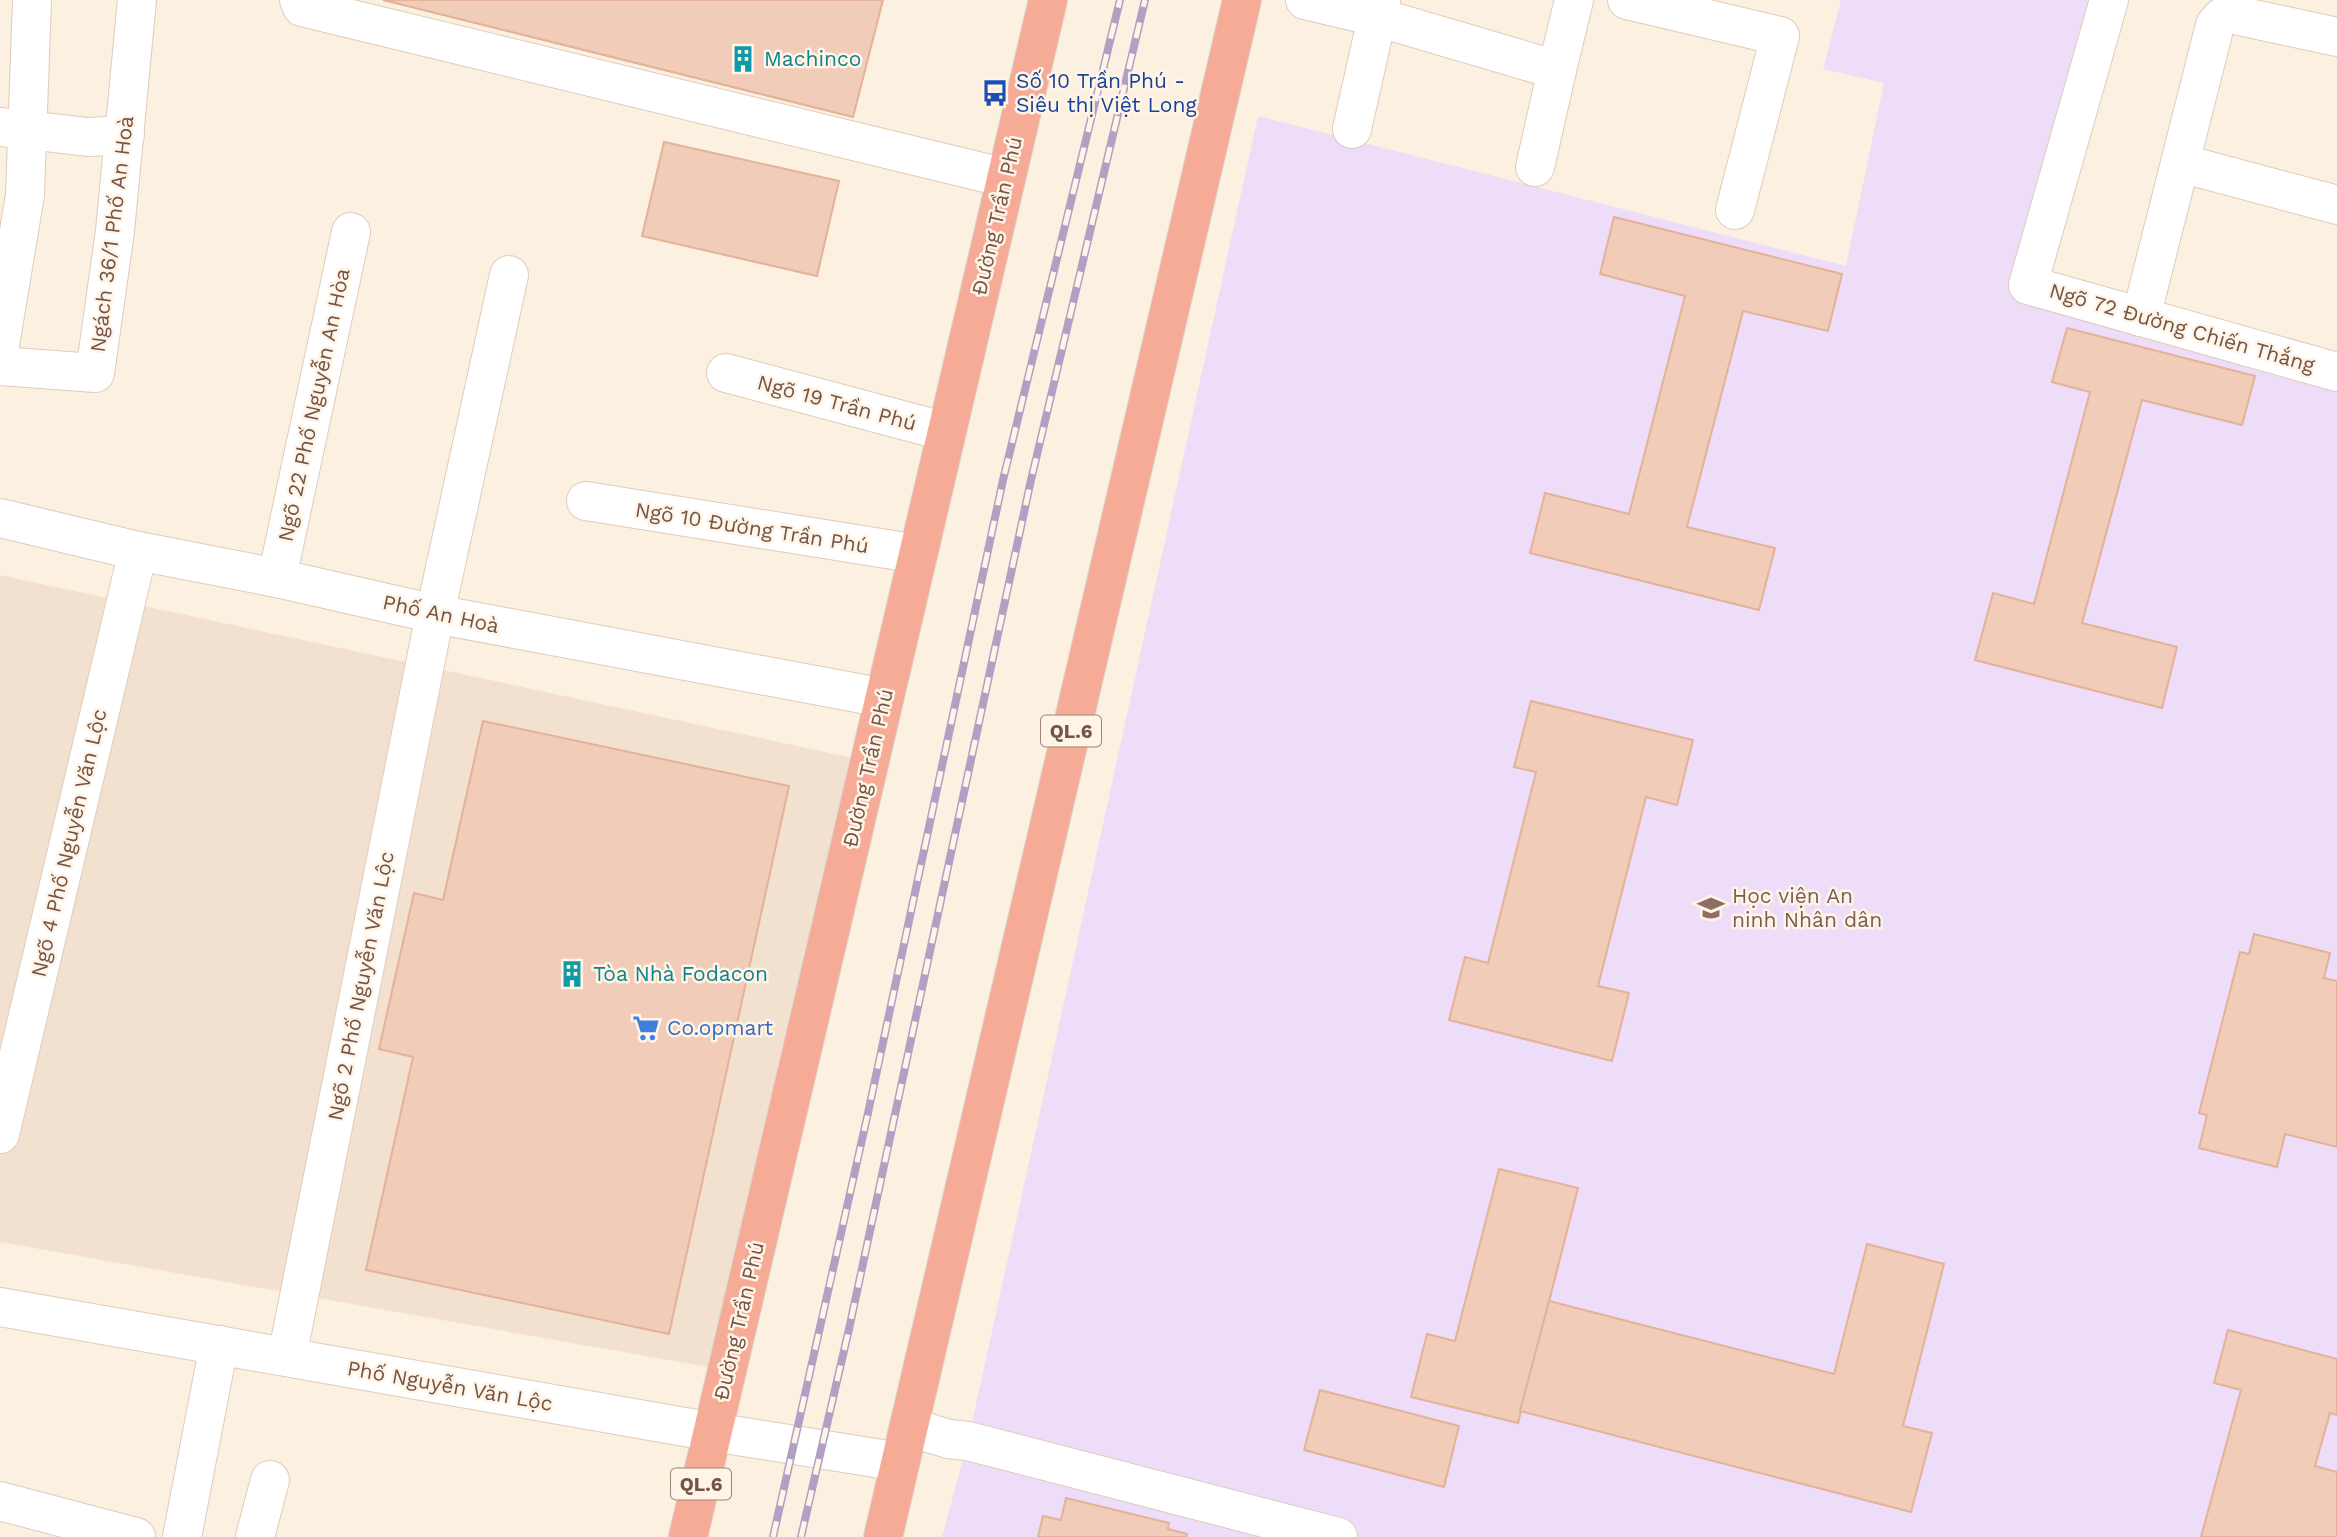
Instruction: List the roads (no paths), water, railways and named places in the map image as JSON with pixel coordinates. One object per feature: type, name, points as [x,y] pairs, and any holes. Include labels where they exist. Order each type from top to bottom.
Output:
[{"type":"highway","name":"Đường Trần Phú","points":[[688,1537],[1048,0]]},
{"type":"highway","name":"QL.6","points":[[883,1537],[1242,0]]},
{"type":"street","points":[[0,345],[25,195],[13,128],[32,0]]},
{"type":"street","name":"Ngách 36/1 Phố An Hoà","points":[[0,366],[95,373],[115,231],[137,0]]},
{"type":"street","points":[[299,0],[302,7],[1006,178]]},
{"type":"street","points":[[1305,0],[1379,8],[1557,70]]},
{"type":"street","points":[[1535,167],[1574,0]]},
{"type":"street","points":[[1627,0],[1761,22],[1735,210]]},
{"type":"street","name":"Ngõ 72 Đường Chiến Thắng","points":[[2109,0],[2028,285],[2337,372]]},
{"type":"street","points":[[1352,129],[1379,8]]},
{"type":"street","points":[[2141,317],[2215,25],[2222,17],[2230,14],[2337,37]]},
{"type":"street","points":[[13,128],[88,137],[125,135]]},
{"type":"street","points":[[2180,163],[2337,205]]},
{"type":"street","name":"Ngõ 22 Phố Nguyễn An Hòa","points":[[277,578],[351,232]]},
{"type":"street","name":"Ngõ 2 Phố Nguyễn Văn Lộc","points":[[287,1357],[435,614],[509,275]]},
{"type":"street","name":"Ngõ 19 Trần Phú","points":[[726,373],[947,432]]},
{"type":"street","name":"Ngõ 10 Đường Trần Phú","points":[[586,501],[918,554]]},
{"type":"street","name":"Phố An Hoà","points":[[0,517],[138,551],[277,578],[435,614],[884,698]]},
{"type":"street","name":"Ngõ 4 Phố Nguyễn Văn Lộc","points":[[0,1134],[138,551]]},
{"type":"street","name":"Phố Nguyễn Văn Lộc","points":[[0,1307],[713,1432],[905,1444],[949,1439],[968,1441],[1338,1537]]},
{"type":"street","points":[[183,1537],[219,1345]]},
{"type":"street","points":[[255,1537],[270,1480]]},
{"type":"street","points":[[0,1501],[136,1537]]},
{"type":"railway","points":[[773,1537],[868,1113],[1003,480],[1120,0]]},
{"type":"railway","points":[[801,1537],[849,1329],[1031,480],[1145,0]]},
{"type":"place","name":"Machinco","points":[[743,59]]},
{"type":"place","name":"Số 10 Trần Phú - Siêu thị Việt Long","points":[[995,93]]},
{"type":"place","name":"Học viện An ninh Nhân dân","points":[[1711,908]]},
{"type":"place","name":"Tòa Nhà Fodacon","points":[[572,974]]},
{"type":"place","name":"Co.opmart","points":[[646,1028]]}]
